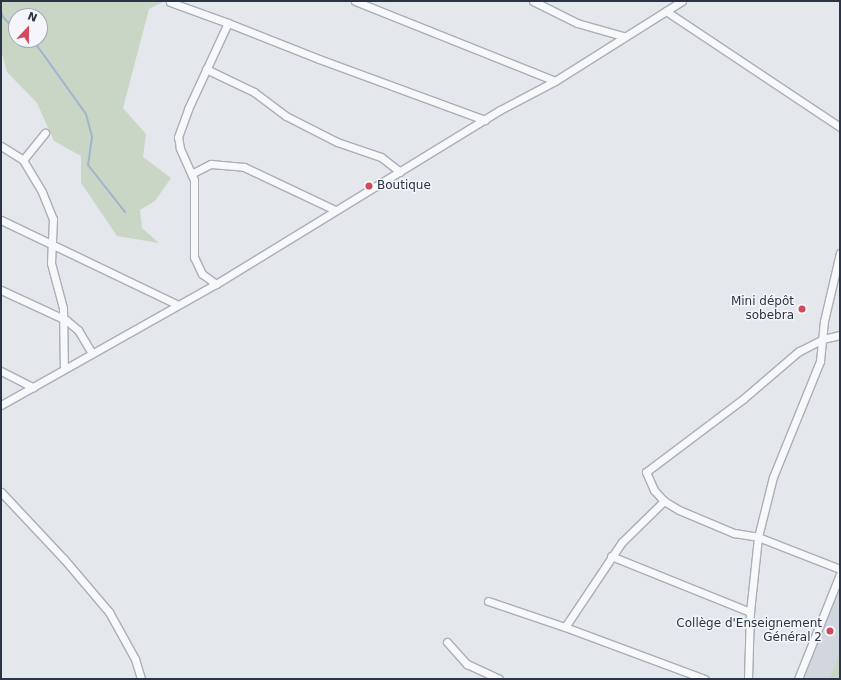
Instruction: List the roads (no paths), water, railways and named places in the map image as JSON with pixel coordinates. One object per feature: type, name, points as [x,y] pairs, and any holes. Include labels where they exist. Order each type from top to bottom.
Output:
[{"type":"street","points":[[355,1],[555,81]]},
{"type":"street","points":[[535,1],[577,23],[623,36]]},
{"type":"street","points":[[1,405],[176,304],[216,284],[335,210],[485,120],[555,81],[623,36],[682,1]]},
{"type":"street","points":[[170,2],[228,23],[325,62],[485,120]]},
{"type":"street","points":[[666,11],[840,127]]},
{"type":"street","points":[[216,284],[202,274],[194,257],[196,195],[193,173],[180,148],[178,137],[188,108],[228,23]]},
{"type":"street","points":[[206,69],[254,92],[286,116],[337,142],[381,157],[400,172]]},
{"type":"street","points":[[23,160],[45,133]]},
{"type":"street","points":[[1,146],[23,160],[49,207],[53,227],[50,245],[52,270],[62,300],[64,368]]},
{"type":"street","points":[[193,173],[211,164],[244,166],[335,210]]},
{"type":"street","points":[[1,220],[50,245],[176,304]]},
{"type":"street","points":[[748,679],[750,612],[758,537],[773,477],[818,367],[823,339],[824,321],[840,253]]},
{"type":"street","points":[[1,290],[63,318],[78,330],[92,352]]},
{"type":"street","points":[[840,335],[823,339],[799,351],[743,399],[646,472],[654,490],[664,501],[734,533],[758,537],[840,569]]},
{"type":"street","points":[[1,371],[33,387]]},
{"type":"street","points":[[1,492],[64,559],[109,612],[135,659],[141,679]]},
{"type":"street","points":[[565,627],[611,556],[633,529],[664,501]]},
{"type":"street","points":[[611,556],[750,612]]},
{"type":"street","points":[[798,679],[840,574]]},
{"type":"street","points":[[488,601],[565,627],[705,679]]},
{"type":"street","points":[[447,642],[459,658],[479,671],[499,679]]},
{"type":"street","points":[[478,679],[479,671]]},
{"type":"waterway","points":[[1,11],[3,17],[8,22]]},
{"type":"waterway","points":[[39,48],[86,114],[92,137],[88,165],[125,212]]},
{"type":"place","name":"Boutique","points":[[369,186]]},
{"type":"place","name":"Mini dépôt sobebra","points":[[802,309]]},
{"type":"place","name":"Collège d'Enseignement Général 2","points":[[830,631]]}]
